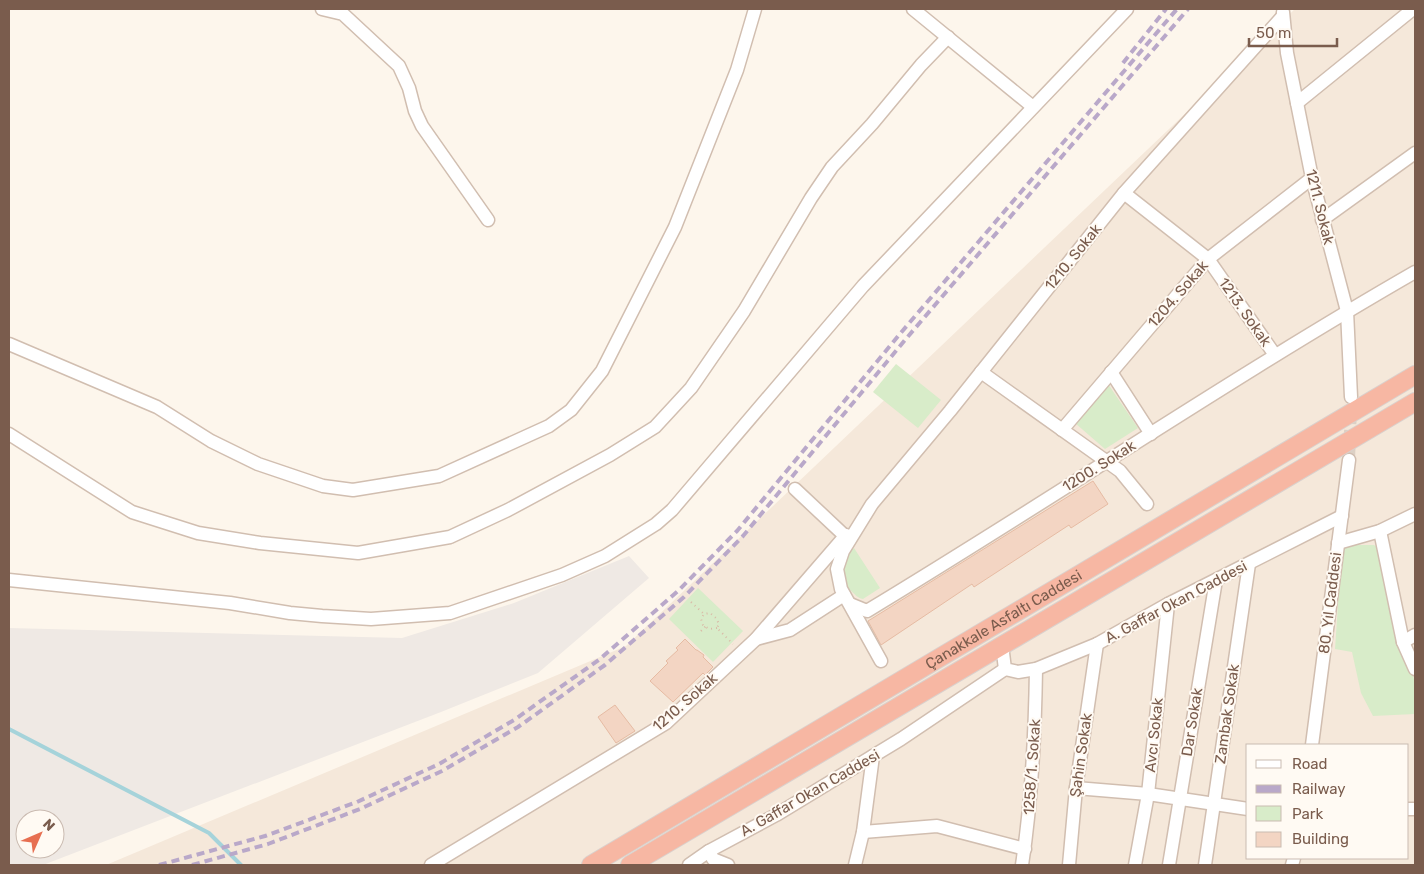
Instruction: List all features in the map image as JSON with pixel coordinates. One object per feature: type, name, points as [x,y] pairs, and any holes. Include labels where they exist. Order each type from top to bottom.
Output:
[{"type":"highway","name":"Çanakkale Asfaltı Caddesi","points":[[591,865],[1415,375]]},
{"type":"highway","name":"Çanakkale Asfaltı Caddesi","points":[[630,865],[1415,402]]},
{"type":"street","points":[[322,9],[343,11],[399,66],[422,126],[488,220]]},
{"type":"street","points":[[9,344],[157,407],[211,441],[258,464],[322,486],[353,490],[439,476],[549,426],[570,410],[602,371],[675,227],[738,70],[755,9]]},
{"type":"street","points":[[913,9],[1033,107]]},
{"type":"street","points":[[9,580],[230,603],[290,613],[371,619],[450,613],[562,575],[605,556],[656,524],[672,510],[840,312],[1127,9]]},
{"type":"street","points":[[1297,103],[1414,9]]},
{"type":"street","name":"1211. Sokak","points":[[1283,13],[1287,53],[1312,178],[1347,311],[1351,397]]},
{"type":"street","name":"1210. Sokak","points":[[431,865],[666,723],[756,639],[872,504],[981,372],[1124,193],[1283,13]]},
{"type":"street","points":[[9,434],[132,512],[198,532],[260,543],[358,553],[450,537],[508,510],[610,455],[655,427],[691,388],[744,311],[811,198],[832,167],[872,124],[921,65],[948,38]]},
{"type":"street","points":[[1322,220],[1415,153]]},
{"type":"street","name":"1204. Sokak","points":[[1062,430],[1208,258],[1312,178]]},
{"type":"street","name":"1213. Sokak","points":[[1124,193],[1208,258],[1275,355]]},
{"type":"street","name":"1200. Sokak","points":[[847,600],[867,611],[1275,355],[1415,272]]},
{"type":"street","points":[[981,372],[1120,471],[1147,504]]},
{"type":"street","points":[[1111,372],[1151,434]]},
{"type":"street","name":"80. Yıl Caddesi","points":[[1312,744],[1349,460]]},
{"type":"street","points":[[795,489],[845,536]]},
{"type":"street","name":"1210. Sokak","points":[[872,504],[843,551],[837,569],[841,589],[881,662]]},
{"type":"street","points":[[1338,543],[1380,532],[1415,514]]},
{"type":"street","name":"A. Gaffar Okan Caddesi","points":[[689,865],[710,858],[776,815],[901,739],[1005,668],[1018,672],[1036,669],[1097,644],[1168,604],[1342,516]]},
{"type":"street","points":[[1380,532],[1403,642],[1415,669]]},
{"type":"street","name":"Zambak Sokak","points":[[1205,865],[1249,564]]},
{"type":"street","name":"Dar Sokak","points":[[1169,865],[1216,580]]},
{"type":"street","points":[[756,639],[790,630],[847,600]]},
{"type":"street","name":"Avcı Sokak","points":[[1135,865],[1148,794],[1168,604]]},
{"type":"street","points":[[1403,642],[1415,635]]},
{"type":"street","name":"Şahin Sokak","points":[[1069,865],[1076,788],[1097,644]]},
{"type":"street","points":[[1002,645],[1005,668]]},
{"type":"street","name":"1258/1. Sokak","points":[[1022,865],[1035,736],[1036,669]]},
{"type":"street","points":[[855,865],[863,832],[873,756]]},
{"type":"street","points":[[1076,788],[1148,794],[1246,809]]},
{"type":"street","points":[[863,832],[937,826],[1025,849]]},
{"type":"street","points":[[710,858],[728,865]]},
{"type":"path","points":[[691,602],[704,614],[710,614],[715,617],[719,624],[717,628]]},
{"type":"path","points":[[704,614],[701,619],[706,626],[709,629],[717,628]]},
{"type":"path","points":[[701,632],[706,626]]},
{"type":"path","points":[[717,628],[741,652]]},
{"type":"shaded area","points":[[1295,9],[1415,9],[1415,865],[106,865],[626,646]]},
{"type":"shaded area","points":[[629,556],[649,578],[538,673],[65,857],[65,809],[15,809],[15,859],[59,859],[43,865],[9,865],[9,628],[402,638],[514,603]]},
{"type":"green space","points":[[896,364],[941,400],[918,428],[873,392]]},
{"type":"green space","points":[[1108,384],[1138,428],[1105,449],[1075,423]]},
{"type":"green space","points":[[1342,545],[1374,545],[1381,551],[1415,683],[1415,714],[1373,716],[1361,693],[1352,652],[1335,649]]},
{"type":"green space","points":[[854,548],[880,588],[863,599],[850,590],[843,579],[843,563]]},
{"type":"green space","points":[[698,588],[743,631],[713,662],[669,619]]},
{"type":"building","points":[[1093,481],[1108,504],[1071,528],[1069,525],[974,587],[972,584],[881,645],[868,621]]},
{"type":"building","points":[[685,639],[704,655],[703,657],[713,667],[705,675],[703,673],[673,702],[650,681],[668,663],[666,661],[678,650],[676,648]]},
{"type":"building","points":[[615,705],[635,731],[616,743],[598,717]]},
{"type":"waterway","points":[[9,729],[209,833],[241,865]]},
{"type":"tunnel","points":[[1349,460],[1351,407]]},
{"type":"railway","points":[[1123,63],[1166,9]]},
{"type":"railway","points":[[159,865],[265,836],[357,802],[439,764],[514,720],[600,659],[678,591],[737,531],[899,335],[1177,9]]},
{"type":"railway","points":[[192,865],[268,844],[360,809],[442,771],[518,727],[605,665],[684,597],[743,536],[905,340],[1188,9]]}]
